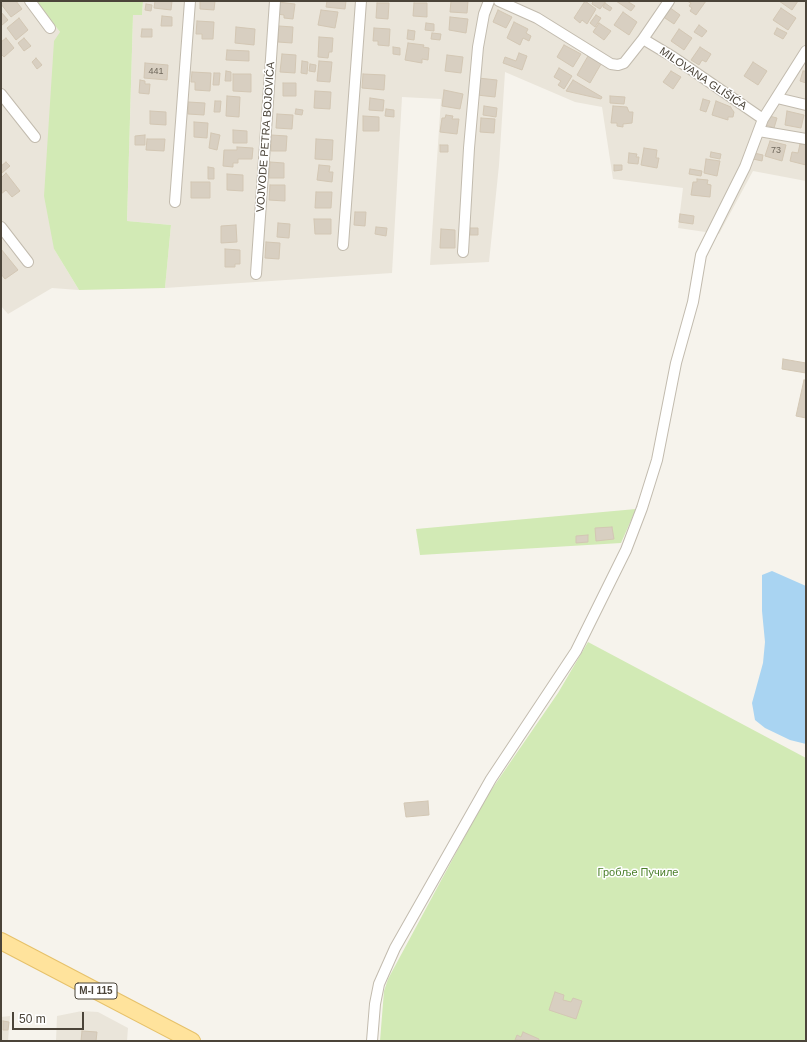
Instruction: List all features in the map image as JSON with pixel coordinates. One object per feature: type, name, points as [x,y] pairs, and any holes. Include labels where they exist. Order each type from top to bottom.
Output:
[{"type":"main road","name":"M-I 115","points":[[1,941],[192,1041]]},
{"type":"street","points":[[30,1],[50,28]]},
{"type":"street","points":[[176,202],[190,1]]},
{"type":"street","name":"VOJVODE PETRA BOJOVIĆA","points":[[256,274],[275,1]]},
{"type":"street","points":[[343,245],[362,1]]},
{"type":"street","points":[[463,252],[469,148],[478,47],[484,14],[489,1]]},
{"type":"street","points":[[499,1],[537,18],[611,64],[618,65],[624,63],[643,39],[669,1]]},
{"type":"street","name":"MILOVANA GLIŠIĆA","points":[[643,39],[673,57],[763,119]]},
{"type":"street","points":[[372,1041],[375,1004],[379,984],[395,948],[491,779],[576,651],[626,550],[642,508],[656,460],[676,363],[692,302],[701,255],[745,167],[763,119],[777,98],[802,67],[806,51]]},
{"type":"street","points":[[1,94],[36,138]]},
{"type":"street","points":[[777,98],[806,105]]},
{"type":"street","points":[[759,131],[806,139]]},
{"type":"street","points":[[1,227],[28,262]]},
{"type":"shaded area","points":[[1,1],[36,1],[60,32],[54,249],[79,290],[52,288],[8,314],[1,306]]},
{"type":"shaded area","points":[[143,1],[806,1],[806,181],[753,171],[719,234],[678,228],[683,188],[613,179],[602,107],[575,102],[505,72],[499,165],[489,262],[430,265],[441,99],[402,97],[392,273],[165,288],[171,225],[127,221],[133,15],[142,15]]},
{"type":"shaded area","points":[[82,1011],[98,1012],[128,1028],[127,1041],[56,1041],[57,1016]]},
{"type":"shaded area","points":[[10,1016],[8,1041],[1,1041],[1,1017]]},
{"type":"green space","points":[[36,1],[143,1],[142,15],[133,15],[127,221],[171,225],[165,288],[79,290],[54,249],[44,196],[54,41],[60,32]]},
{"type":"green space","points":[[636,509],[621,543],[420,555],[416,529]]},
{"type":"green space","name":"Гробље Пучиле","points":[[588,642],[806,758],[806,1041],[380,1041],[384,991],[388,979],[485,799],[558,693]]},
{"type":"water","points":[[772,571],[806,586],[806,744],[790,740],[765,728],[755,720],[752,703],[763,663],[765,642],[762,611],[762,575]]},
{"type":"building","points":[[2,1],[16,1],[22,9],[11,17],[1,4]]},
{"type":"building","points":[[155,1],[172,1],[171,10],[154,8]]},
{"type":"building","points":[[200,1],[215,1],[214,10],[200,9]]},
{"type":"building","points":[[327,1],[346,1],[345,9],[326,7]]},
{"type":"building","points":[[451,1],[468,1],[467,13],[450,12]]},
{"type":"building","points":[[585,1],[596,9],[587,24],[582,20],[580,23],[574,18]]},
{"type":"building","points":[[593,1],[606,1],[600,9],[592,4]]},
{"type":"building","points":[[616,1],[627,1],[635,6],[631,11]]},
{"type":"building","points":[[687,1],[706,1],[696,15],[690,11],[692,8],[689,6],[691,3]]},
{"type":"building","points":[[779,1],[798,1],[792,10]]},
{"type":"building","points":[[278,2],[295,4],[293,19],[284,18],[284,15],[277,14]]},
{"type":"building","points":[[377,3],[389,3],[388,19],[376,18]]},
{"type":"building","points":[[414,3],[427,3],[427,17],[413,16]]},
{"type":"building","points":[[605,3],[612,8],[610,11],[603,7]]},
{"type":"building","points":[[146,4],[152,5],[151,11],[145,10]]},
{"type":"building","points":[[669,7],[680,15],[674,24],[662,16]]},
{"type":"building","points":[[781,8],[796,18],[788,30],[773,20]]},
{"type":"building","points":[[321,10],[338,12],[335,28],[318,25]]},
{"type":"building","points":[[498,10],[512,17],[506,28],[493,22]]},
{"type":"building","points":[[1,12],[8,20],[2,25],[1,24]]},
{"type":"building","points":[[623,12],[637,22],[629,35],[614,25]]},
{"type":"building","points":[[596,15],[601,18],[595,27],[590,23]]},
{"type":"building","points":[[162,16],[172,17],[172,26],[161,26]]},
{"type":"building","points":[[450,17],[468,19],[466,33],[449,30]]},
{"type":"building","points":[[19,18],[28,30],[16,40],[7,28]]},
{"type":"building","points":[[197,21],[214,22],[213,39],[202,39],[202,34],[196,34]]},
{"type":"building","points":[[514,22],[528,29],[526,33],[531,36],[529,41],[523,38],[520,45],[507,38]]},
{"type":"building","points":[[426,23],[434,24],[434,31],[425,30]]},
{"type":"building","points":[[599,23],[611,31],[604,40],[593,32]]},
{"type":"building","points":[[699,25],[707,31],[702,37],[694,32]]},
{"type":"building","points":[[279,26],[293,27],[292,43],[278,42]]},
{"type":"building","points":[[236,27],[255,29],[254,45],[235,43]]},
{"type":"building","points":[[374,28],[390,29],[389,46],[378,45],[378,41],[373,41]]},
{"type":"building","points":[[777,28],[787,33],[783,39],[774,34]]},
{"type":"building","points":[[142,29],[152,29],[152,37],[141,37]]},
{"type":"building","points":[[679,29],[692,38],[684,50],[671,41]]},
{"type":"building","points":[[408,30],[415,31],[414,40],[407,39]]},
{"type":"building","points":[[432,33],[441,34],[440,40],[431,39]]},
{"type":"building","points":[[319,37],[333,38],[332,52],[329,52],[328,58],[318,57]]},
{"type":"building","points":[[6,38],[14,48],[4,57],[1,54],[1,42]]},
{"type":"building","points":[[24,38],[31,46],[24,51],[18,43]]},
{"type":"building","points":[[408,43],[424,45],[423,47],[429,48],[428,60],[422,59],[422,63],[405,60]]},
{"type":"building","points":[[564,45],[581,54],[573,67],[557,57]]},
{"type":"building","points":[[393,47],[400,48],[400,55],[393,54]]},
{"type":"building","points":[[700,47],[711,54],[706,62],[702,60],[699,65],[691,60]]},
{"type":"building","points":[[227,50],[249,51],[249,61],[226,60]]},
{"type":"building","points":[[519,53],[527,56],[522,70],[503,63],[505,57],[516,61]]},
{"type":"building","points":[[282,54],[296,55],[295,73],[280,72]]},
{"type":"building","points":[[447,55],[463,57],[461,73],[445,71]]},
{"type":"building","points":[[588,56],[601,64],[590,83],[577,75]]},
{"type":"building","points":[[36,58],[42,65],[37,69],[32,62]]},
{"type":"building","points":[[302,61],[308,62],[307,74],[301,73]]},
{"type":"building","points":[[319,61],[332,62],[330,82],[317,81]]},
{"type":"building","points":[[753,62],[767,71],[758,85],[744,76]]},
{"type":"building","points":[[145,63],[168,65],[167,80],[144,78]]},
{"type":"building","points":[[310,64],[316,65],[315,72],[309,71]]},
{"type":"building","points":[[559,68],[572,76],[564,89],[558,85],[561,81],[554,77]]},
{"type":"building","points":[[226,71],[231,72],[231,81],[225,81]]},
{"type":"building","points":[[671,71],[681,77],[673,89],[663,82]]},
{"type":"building","points":[[803,71],[806,71],[806,83],[800,81]]},
{"type":"building","points":[[192,72],[211,73],[210,91],[195,90],[195,82],[191,82]]},
{"type":"building","points":[[214,73],[220,73],[219,85],[213,85]]},
{"type":"building","points":[[233,74],[251,74],[251,92],[233,91]]},
{"type":"building","points":[[363,74],[385,75],[384,90],[362,88]]},
{"type":"building","points":[[478,78],[497,80],[495,97],[477,95]]},
{"type":"building","points":[[140,80],[145,81],[145,84],[150,84],[149,94],[139,93]]},
{"type":"building","points":[[573,80],[602,97],[601,99],[566,91]]},
{"type":"building","points":[[283,83],[296,83],[296,96],[283,96]]},
{"type":"building","points":[[444,90],[463,94],[460,109],[442,106]]},
{"type":"building","points":[[315,91],[331,92],[330,109],[314,108]]},
{"type":"building","points":[[227,96],[240,97],[239,117],[226,116]]},
{"type":"building","points":[[610,96],[625,97],[624,104],[610,103]]},
{"type":"building","points":[[370,98],[384,100],[383,111],[369,110]]},
{"type":"building","points":[[703,99],[710,101],[706,112],[700,110]]},
{"type":"building","points":[[215,101],[221,101],[220,112],[214,112]]},
{"type":"building","points":[[716,101],[731,107],[734,112],[733,117],[728,117],[728,120],[712,115]]},
{"type":"building","points":[[188,102],[205,103],[204,115],[188,114]]},
{"type":"building","points":[[484,106],[497,108],[496,117],[483,115]]},
{"type":"building","points":[[613,106],[627,107],[629,112],[633,112],[632,123],[623,124],[623,127],[617,126],[617,123],[611,123]]},
{"type":"building","points":[[296,109],[303,110],[302,115],[295,114]]},
{"type":"building","points":[[386,109],[394,110],[394,117],[385,116]]},
{"type":"building","points":[[150,111],[166,112],[166,125],[150,124]]},
{"type":"building","points":[[787,111],[804,115],[801,128],[785,125]]},
{"type":"building","points":[[277,114],[293,115],[292,129],[276,128]]},
{"type":"building","points":[[446,115],[453,116],[452,119],[459,119],[457,134],[440,132],[442,118],[445,118]]},
{"type":"building","points":[[363,116],[379,117],[379,131],[363,131]]},
{"type":"building","points":[[769,116],[777,118],[774,128],[766,125]]},
{"type":"building","points":[[481,118],[495,119],[494,133],[480,132]]},
{"type":"building","points":[[194,122],[208,123],[207,138],[194,137]]},
{"type":"building","points":[[233,130],[247,131],[247,143],[233,143]]},
{"type":"building","points":[[211,133],[220,135],[217,150],[209,148]]},
{"type":"building","points":[[145,135],[145,145],[135,145],[135,136]]},
{"type":"building","points":[[271,135],[287,136],[286,151],[271,151]]},
{"type":"building","points":[[147,139],[165,139],[164,151],[146,150]]},
{"type":"building","points":[[316,139],[333,140],[332,160],[315,159]]},
{"type":"building","points":[[770,141],[786,145],[782,161],[765,156]]},
{"type":"building","points":[[800,144],[806,145],[806,165],[790,161],[792,152],[798,153]]},
{"type":"building","points":[[440,145],[448,145],[448,152],[440,152]]},
{"type":"building","points":[[237,147],[253,148],[252,159],[238,159],[238,163],[233,163],[233,167],[223,166],[224,150],[237,150]]},
{"type":"building","points":[[644,148],[657,150],[656,158],[659,158],[657,168],[641,165]]},
{"type":"building","points":[[711,152],[721,154],[720,159],[710,157]]},
{"type":"building","points":[[629,153],[637,154],[636,157],[639,157],[638,164],[628,163]]},
{"type":"building","points":[[754,153],[763,155],[762,161],[753,159]]},
{"type":"building","points":[[706,159],[720,161],[717,176],[704,173]]},
{"type":"building","points":[[6,162],[10,166],[2,173],[1,166]]},
{"type":"building","points":[[270,162],[284,163],[284,178],[269,178]]},
{"type":"building","points":[[319,165],[330,166],[329,172],[333,172],[332,182],[317,180]]},
{"type":"building","points":[[614,165],[622,165],[622,170],[614,171]]},
{"type":"building","points":[[208,167],[214,168],[214,179],[208,179]]},
{"type":"building","points":[[690,169],[702,171],[701,176],[689,174]]},
{"type":"building","points":[[6,173],[20,191],[12,197],[6,190],[1,194],[1,178]]},
{"type":"building","points":[[227,174],[243,175],[243,191],[227,190]]},
{"type":"building","points":[[697,179],[708,180],[707,184],[711,185],[710,197],[691,195],[693,182],[697,182]]},
{"type":"building","points":[[191,182],[210,182],[210,198],[191,198]]},
{"type":"building","points":[[270,185],[285,185],[285,201],[269,200]]},
{"type":"building","points":[[316,192],[332,192],[331,208],[315,208]]},
{"type":"building","points":[[355,212],[366,212],[365,226],[354,225]]},
{"type":"building","points":[[680,214],[694,216],[693,224],[679,222]]},
{"type":"building","points":[[314,219],[331,219],[331,234],[315,234]]},
{"type":"building","points":[[278,223],[290,224],[289,238],[277,237]]},
{"type":"building","points":[[236,225],[237,242],[221,243],[221,226]]},
{"type":"building","points":[[376,227],[387,228],[386,236],[375,234]]},
{"type":"building","points":[[470,228],[478,228],[478,235],[470,235]]},
{"type":"building","points":[[441,229],[455,230],[455,248],[440,248]]},
{"type":"building","points":[[266,242],[280,243],[279,259],[265,258]]},
{"type":"building","points":[[1,249],[18,270],[5,279],[1,274]]},
{"type":"building","points":[[225,249],[240,250],[240,264],[235,264],[235,267],[225,267]]},
{"type":"building","points":[[783,359],[806,363],[806,373],[782,369]]},
{"type":"building","points":[[804,380],[806,380],[806,418],[796,416]]},
{"type":"building","points":[[612,527],[614,539],[596,541],[595,528]]},
{"type":"building","points":[[588,535],[588,542],[576,543],[576,536]]},
{"type":"building","points":[[428,801],[429,815],[406,817],[404,803]]},
{"type":"building","points":[[555,992],[564,995],[563,1000],[571,1002],[573,998],[582,1001],[576,1019],[549,1010]]},
{"type":"building","points":[[3,1021],[9,1022],[8,1030],[3,1030]]},
{"type":"building","points":[[82,1031],[97,1032],[96,1041],[81,1041]]},
{"type":"building","points":[[523,1032],[539,1039],[539,1041],[515,1040],[517,1035],[521,1037]]}]
